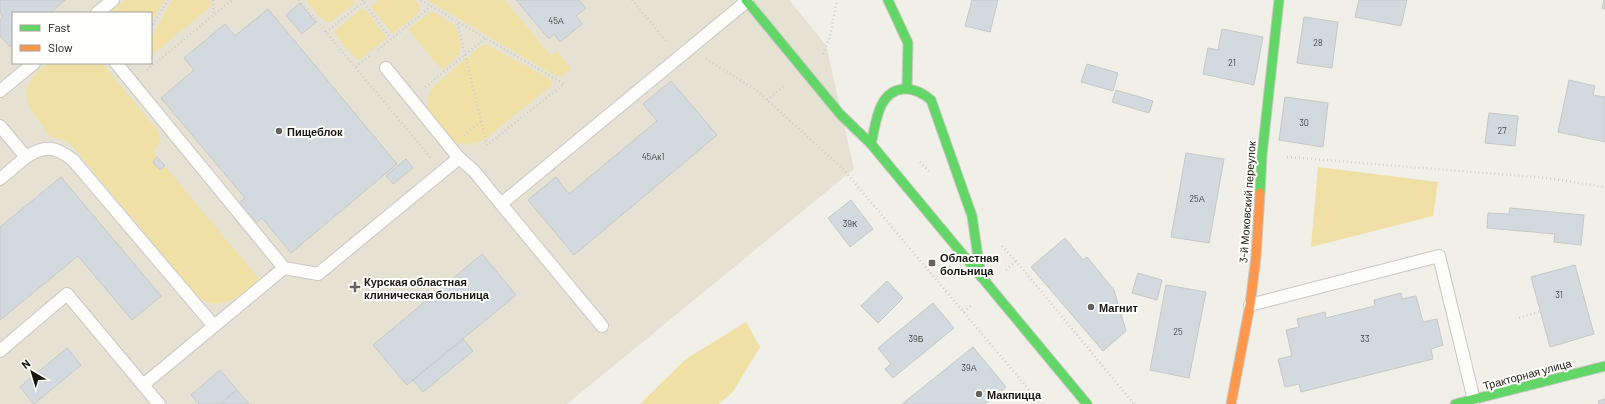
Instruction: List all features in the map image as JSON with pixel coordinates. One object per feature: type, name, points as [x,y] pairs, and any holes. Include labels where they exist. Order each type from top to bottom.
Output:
[{"type":"street","points":[[888,0],[908,43],[907,88]]},
{"type":"street","name":"3-й Моковский переулок","points":[[1231,404],[1250,305],[1256,257],[1262,155],[1279,0]]},
{"type":"street","points":[[747,1],[840,114],[871,144],[1087,404]]},
{"type":"street","points":[[871,144],[883,102],[890,94],[907,88],[925,94],[931,100],[972,216],[982,278]]},
{"type":"street","name":"Тракторная улица","points":[[1455,404],[1605,366]]},
{"type":"lane","points":[[98,12],[113,0]]},
{"type":"lane","points":[[501,204],[691,49],[747,1]]},
{"type":"lane","points":[[0,91],[33,64]]},
{"type":"lane","points":[[117,64],[284,268],[318,274],[459,158]]},
{"type":"lane","points":[[386,68],[459,158],[474,171],[602,326]]},
{"type":"lane","points":[[0,126],[26,157]]},
{"type":"lane","points":[[0,179],[36,150],[44,148],[60,151],[73,160],[214,326]]},
{"type":"lane","points":[[1250,305],[1439,256],[1474,400]]},
{"type":"lane","points":[[143,385],[284,268]]},
{"type":"lane","points":[[0,351],[67,294],[159,404]]},
{"type":"path","points":[[152,26],[168,0]]},
{"type":"path","points":[[213,0],[214,15]]},
{"type":"path","points":[[145,71],[232,0]]},
{"type":"path","points":[[299,0],[442,172]]},
{"type":"path","points":[[326,32],[366,0]]},
{"type":"path","points":[[421,0],[564,84],[483,148]]},
{"type":"path","points":[[632,0],[680,57]]},
{"type":"path","points":[[363,1],[391,39]]},
{"type":"path","points":[[356,68],[431,6]]},
{"type":"path","points":[[457,22],[487,145]]},
{"type":"path","points":[[410,98],[486,38]]},
{"type":"path","points":[[691,49],[755,89],[843,169],[1040,404]]},
{"type":"path","points":[[460,138],[481,121]]},
{"type":"path","points":[[1262,155],[1547,178],[1605,187]]},
{"type":"path","points":[[917,159],[935,176]]},
{"type":"path","points":[[999,244],[1016,261],[1134,404]]},
{"type":"path","points":[[1519,318],[1540,311]]},
{"type":"shaded area","name":"Курская областная клиническая больница","points":[[0,0],[789,0],[826,45],[854,169],[567,404],[0,404]]},
{"type":"shaded area","points":[[125,0],[165,0],[152,20],[152,12],[111,12]]},
{"type":"shaded area","points":[[172,0],[210,0],[211,6],[152,55],[152,36]]},
{"type":"shaded area","points":[[306,0],[354,0],[355,3],[329,23],[317,14]]},
{"type":"shaded area","points":[[379,0],[414,0],[419,4],[420,11],[393,34],[371,7]]},
{"type":"shaded area","points":[[427,0],[505,0],[551,56],[557,51],[571,69],[561,77],[556,76]]},
{"type":"shaded area","points":[[362,9],[366,11],[387,38],[359,60],[354,57],[333,32]]},
{"type":"shaded area","points":[[432,11],[455,25],[460,41],[461,47],[458,55],[442,70],[408,29]]},
{"type":"shaded area","points":[[486,44],[550,79],[552,85],[484,140],[468,145],[453,142],[428,110],[427,99],[434,86],[482,45]]},
{"type":"shaded area","points":[[47,64],[103,64],[158,131],[161,140],[154,152],[157,157],[153,162],[160,170],[165,166],[260,280],[247,291],[224,303],[208,302],[199,298],[72,146],[65,141],[50,136],[46,132],[32,111],[26,96],[29,83]]},
{"type":"shaded area","points":[[1318,167],[1438,182],[1433,216],[1311,247]]},
{"type":"shaded area","points":[[746,322],[760,347],[732,393],[718,404],[640,404],[686,359]]},
{"type":"building","points":[[0,0],[65,0],[51,12],[12,12],[12,45],[10,47],[0,36],[0,20],[3,17],[0,13]]},
{"type":"building","points":[[516,0],[579,0],[586,8],[576,16],[582,24],[560,42],[554,34],[549,39]]},
{"type":"building","points":[[972,0],[998,0],[990,32],[965,26]]},
{"type":"building","points":[[1359,0],[1407,0],[1401,26],[1355,17]]},
{"type":"building","points":[[1605,0],[1605,9],[1602,8]]},
{"type":"building","points":[[300,3],[316,22],[302,34],[286,15]]},
{"type":"building","name":"Пищеблок","points":[[268,9],[397,164],[291,253],[262,218],[252,226],[235,206],[245,198],[161,98],[194,70],[184,58],[225,24],[235,36]]},
{"type":"building","points":[[1304,17],[1338,22],[1332,68],[1297,63]]},
{"type":"building","points":[[1222,29],[1263,37],[1254,85],[1203,74],[1208,48],[1218,50]]},
{"type":"building","points":[[1087,64],[1118,73],[1113,91],[1081,82]]},
{"type":"building","points":[[1569,80],[1595,86],[1593,95],[1605,97],[1605,142],[1558,132]]},
{"type":"building","points":[[671,81],[717,135],[574,255],[528,200],[556,177],[569,194],[657,121],[643,104]]},
{"type":"building","points":[[1116,90],[1153,101],[1149,113],[1112,102]]},
{"type":"building","points":[[1285,97],[1328,103],[1323,147],[1279,140]]},
{"type":"building","points":[[1489,113],[1518,116],[1515,146],[1485,143]]},
{"type":"building","points":[[1186,153],[1224,159],[1209,243],[1171,237]]},
{"type":"building","points":[[157,157],[165,166],[160,170],[153,162]]},
{"type":"building","points":[[406,159],[413,168],[393,184],[386,176]]},
{"type":"building","points":[[61,177],[161,296],[132,320],[78,256],[0,320],[0,227]]},
{"type":"building","points":[[851,200],[873,229],[850,247],[828,218]]},
{"type":"building","points":[[1510,208],[1584,215],[1581,245],[1554,242],[1555,234],[1487,228],[1488,213],[1509,214]]},
{"type":"building","points":[[1065,238],[1083,260],[1087,257],[1114,290],[1126,331],[1103,351],[1031,267]]},
{"type":"building","points":[[482,254],[516,295],[407,385],[373,345]]},
{"type":"building","points":[[1575,265],[1594,334],[1550,347],[1531,277]]},
{"type":"building","points":[[1138,273],[1162,280],[1157,300],[1132,293]]},
{"type":"building","points":[[887,281],[903,298],[878,323],[861,306]]},
{"type":"building","points":[[1166,285],[1206,292],[1189,378],[1150,370]]},
{"type":"building","points":[[1401,293],[1402,299],[1416,296],[1423,322],[1437,319],[1443,345],[1431,349],[1433,359],[1301,392],[1299,384],[1285,387],[1278,359],[1292,356],[1286,330],[1299,327],[1297,319],[1325,312],[1326,318],[1375,306],[1374,300]]},
{"type":"building","points":[[933,303],[954,328],[893,378],[885,369],[891,364],[878,348]]},
{"type":"building","points":[[463,339],[473,351],[423,392],[413,380]]},
{"type":"building","points":[[973,347],[1006,387],[985,404],[902,404]]},
{"type":"building","points":[[67,348],[81,365],[34,404],[20,387]]},
{"type":"building","points":[[220,370],[237,390],[220,404],[199,404],[191,395]]},
{"type":"building","points":[[237,390],[249,404],[220,404]]},
{"type":"building","points":[[1605,399],[1605,404],[1599,404],[1598,401]]},
{"type":"traffic: fast","points":[[746,0],[840,114],[871,144],[1087,404]]},
{"type":"traffic: fast","points":[[888,0],[908,43],[907,88]]},
{"type":"traffic: fast","points":[[1260,193],[1262,155],[1279,0]]},
{"type":"traffic: fast","points":[[871,144],[879,110],[888,96],[894,91],[911,89],[925,95],[931,100],[972,216],[981,277]]},
{"type":"traffic: fast","points":[[1455,404],[1605,366]]},
{"type":"traffic: slow","points":[[1231,404],[1250,305],[1256,257],[1260,193]]},
{"type":"place","name":"Пищеблок","points":[[279,131]]},
{"type":"place","name":"Областная больница","points":[[932,263]]},
{"type":"place","name":"Курская областная клиническая больница","points":[[355,287]]},
{"type":"place","name":"Магнит","points":[[1091,307]]},
{"type":"place","name":"Макпицца","points":[[979,394]]}]
